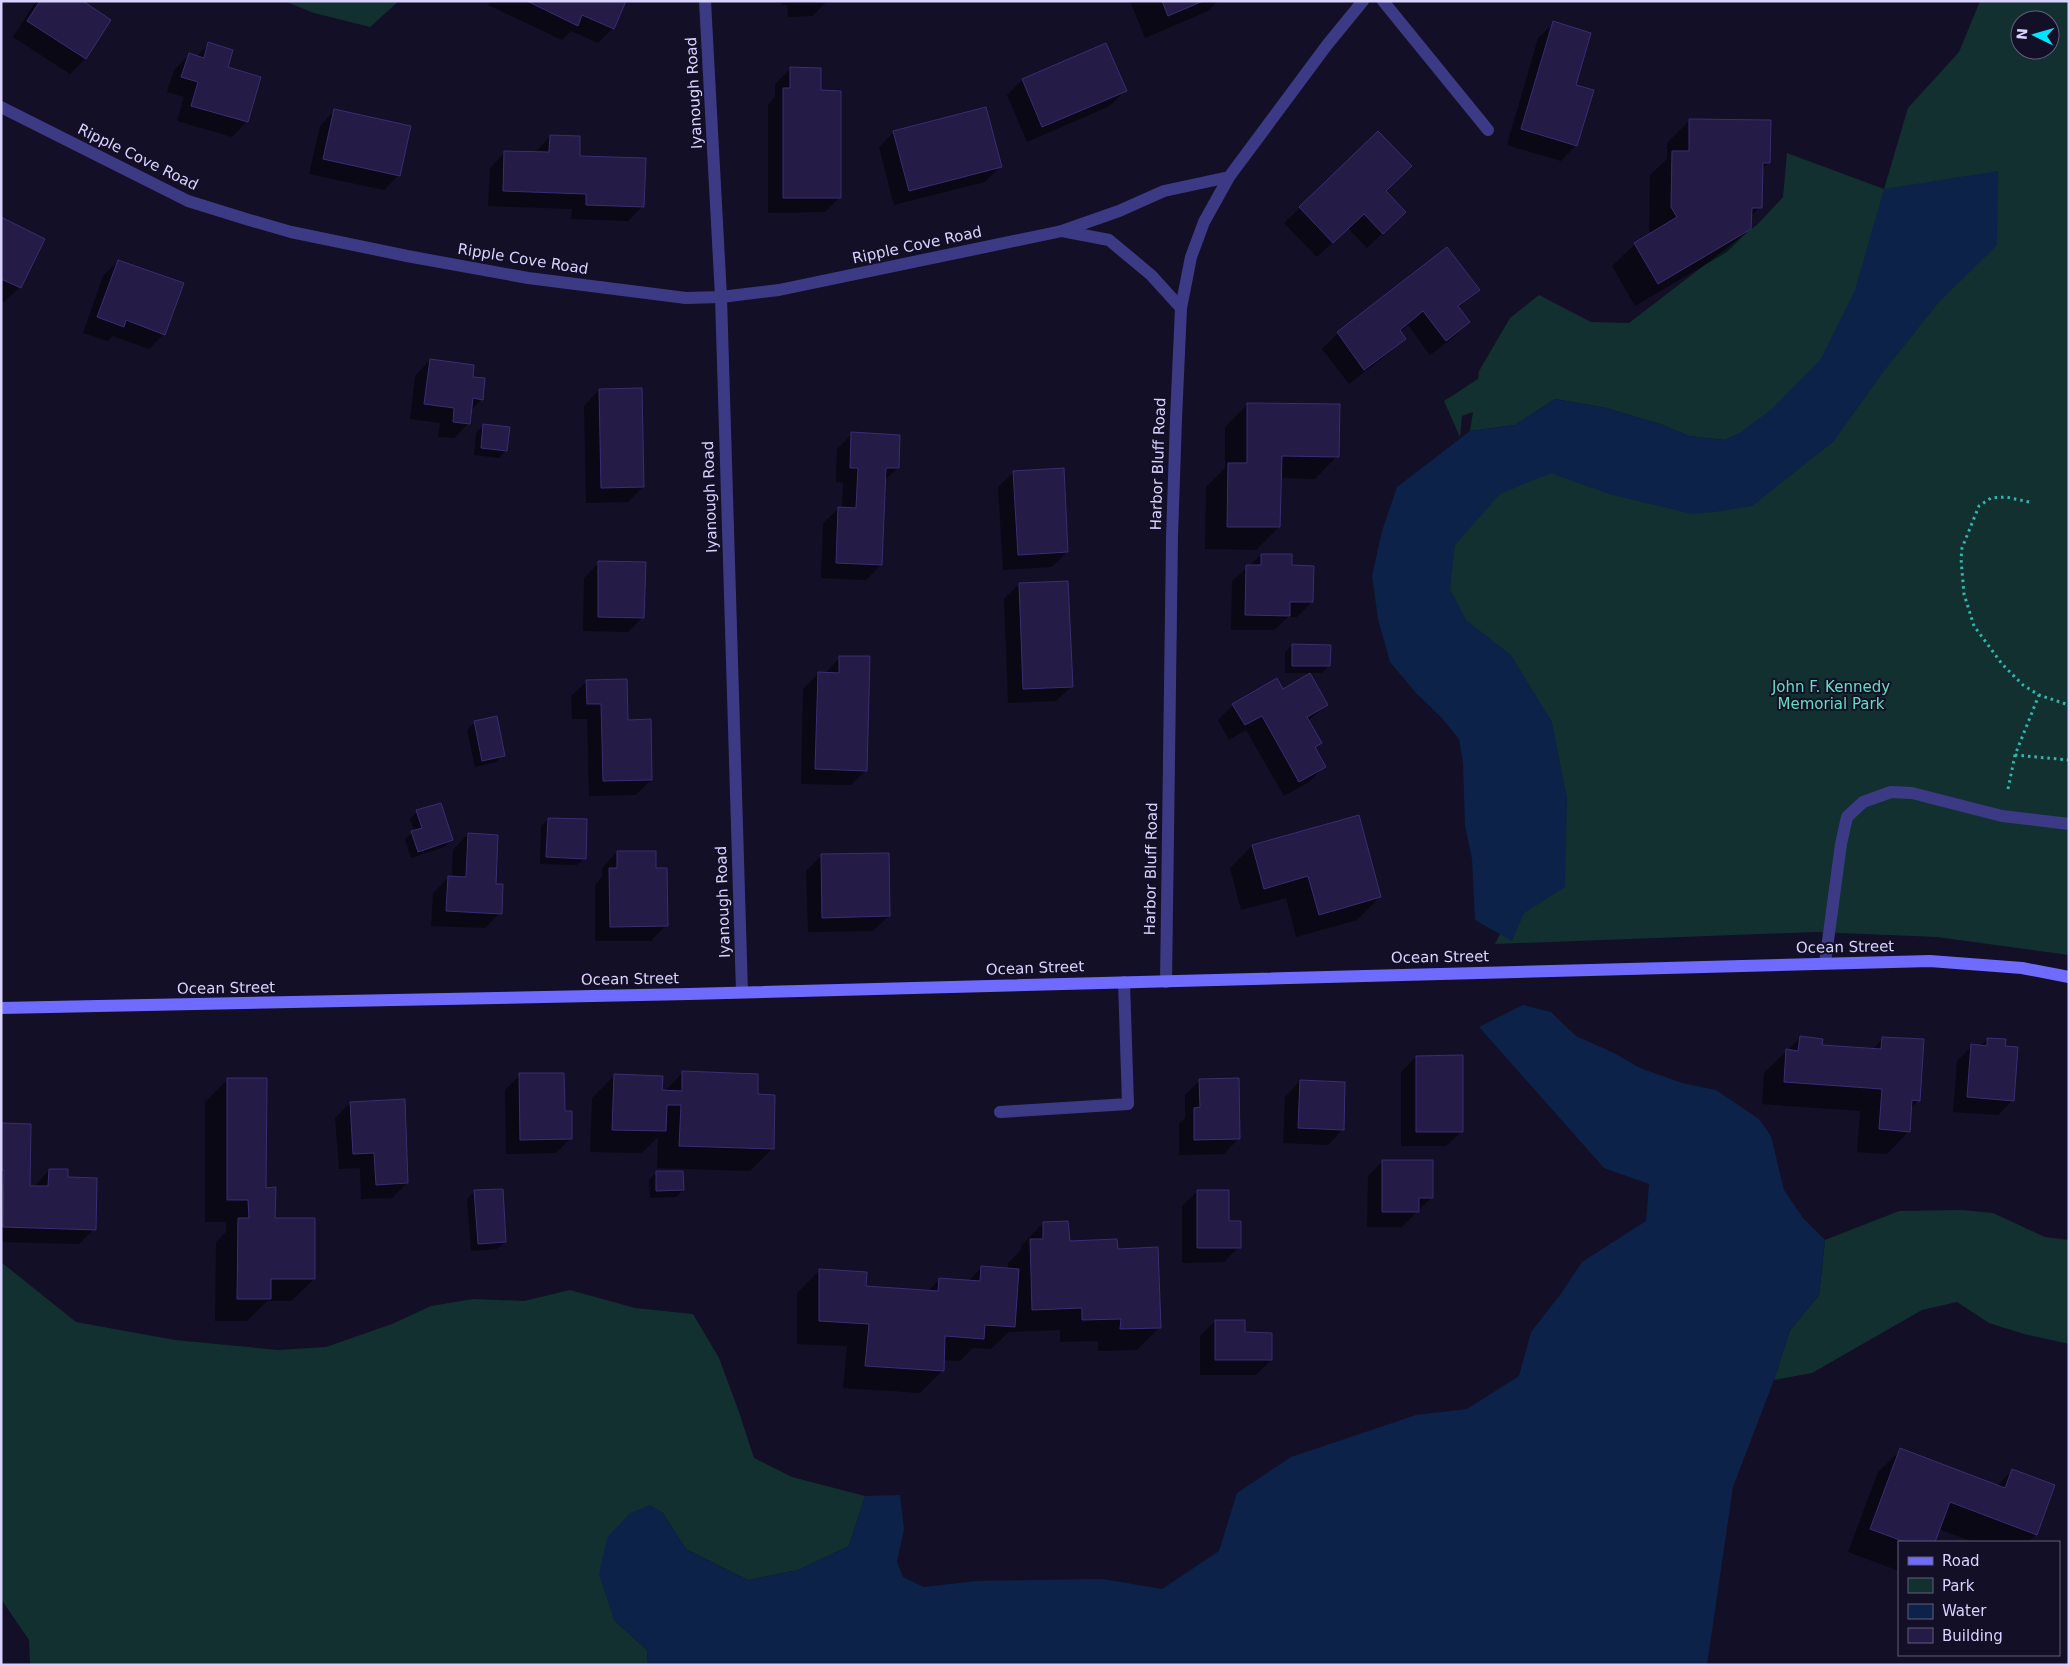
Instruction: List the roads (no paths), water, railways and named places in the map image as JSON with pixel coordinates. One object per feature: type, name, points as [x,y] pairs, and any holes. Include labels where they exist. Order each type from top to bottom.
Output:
[{"type":"main road","name":"Ocean Street","points":[[1,1008],[1166,982],[1930,961],[1970,962],[2022,968],[2069,977]]},
{"type":"street","name":"Iyanough Road","points":[[705,1],[721,297],[742,992]]},
{"type":"street","name":"Harbor Bluff Road","points":[[1166,982],[1172,537],[1181,308],[1191,257],[1204,222],[1229,177],[1327,45],[1363,1]]},
{"type":"street","points":[[1383,1],[1488,130]]},
{"type":"street","name":"Ripple Cove Road","points":[[1,107],[188,201],[291,232],[528,278],[686,298],[721,297],[779,290],[1062,231],[1118,211],[1164,191],[1229,177]]},
{"type":"street","name":"Ripple Cove Road","points":[[1062,231],[1109,240],[1151,275],[1181,308]]},
{"type":"street","points":[[1825,964],[1841,844],[1847,818],[1862,802],[1891,792],[1912,793],[2002,816],[2069,824]]},
{"type":"street","points":[[1000,1112],[1128,1104],[1124,982]]},
{"type":"water","points":[[1998,171],[1997,245],[1939,302],[1884,371],[1833,442],[1752,506],[1692,514],[1609,494],[1551,473],[1500,494],[1455,545],[1450,589],[1466,620],[1511,655],[1552,722],[1567,798],[1565,887],[1524,913],[1512,941],[1475,920],[1472,859],[1465,826],[1463,763],[1459,739],[1390,662],[1378,619],[1372,576],[1382,531],[1397,487],[1470,431],[1515,425],[1555,399],[1606,408],[1660,424],[1689,436],[1724,440],[1741,432],[1772,409],[1821,359],[1855,290],[1884,189]]},
{"type":"water","points":[[1523,1005],[1551,1012],[1576,1036],[1614,1053],[1640,1068],[1682,1083],[1716,1090],[1759,1119],[1771,1136],[1784,1190],[1803,1218],[1825,1240],[1819,1295],[1790,1330],[1774,1380],[1733,1487],[1707,1665],[648,1665],[647,1650],[614,1620],[599,1574],[607,1538],[630,1513],[650,1505],[662,1512],[686,1549],[748,1580],[798,1570],[849,1546],[865,1496],[900,1495],[904,1529],[897,1562],[903,1577],[924,1587],[976,1581],[1103,1579],[1162,1589],[1219,1551],[1237,1493],[1291,1457],[1416,1415],[1467,1409],[1519,1376],[1531,1332],[1560,1295],[1582,1262],[1646,1221],[1649,1184],[1604,1168],[1479,1027]]},
{"type":"park label","name":"John F. Kennedy Memorial Park","points":[[1831,696]]}]
